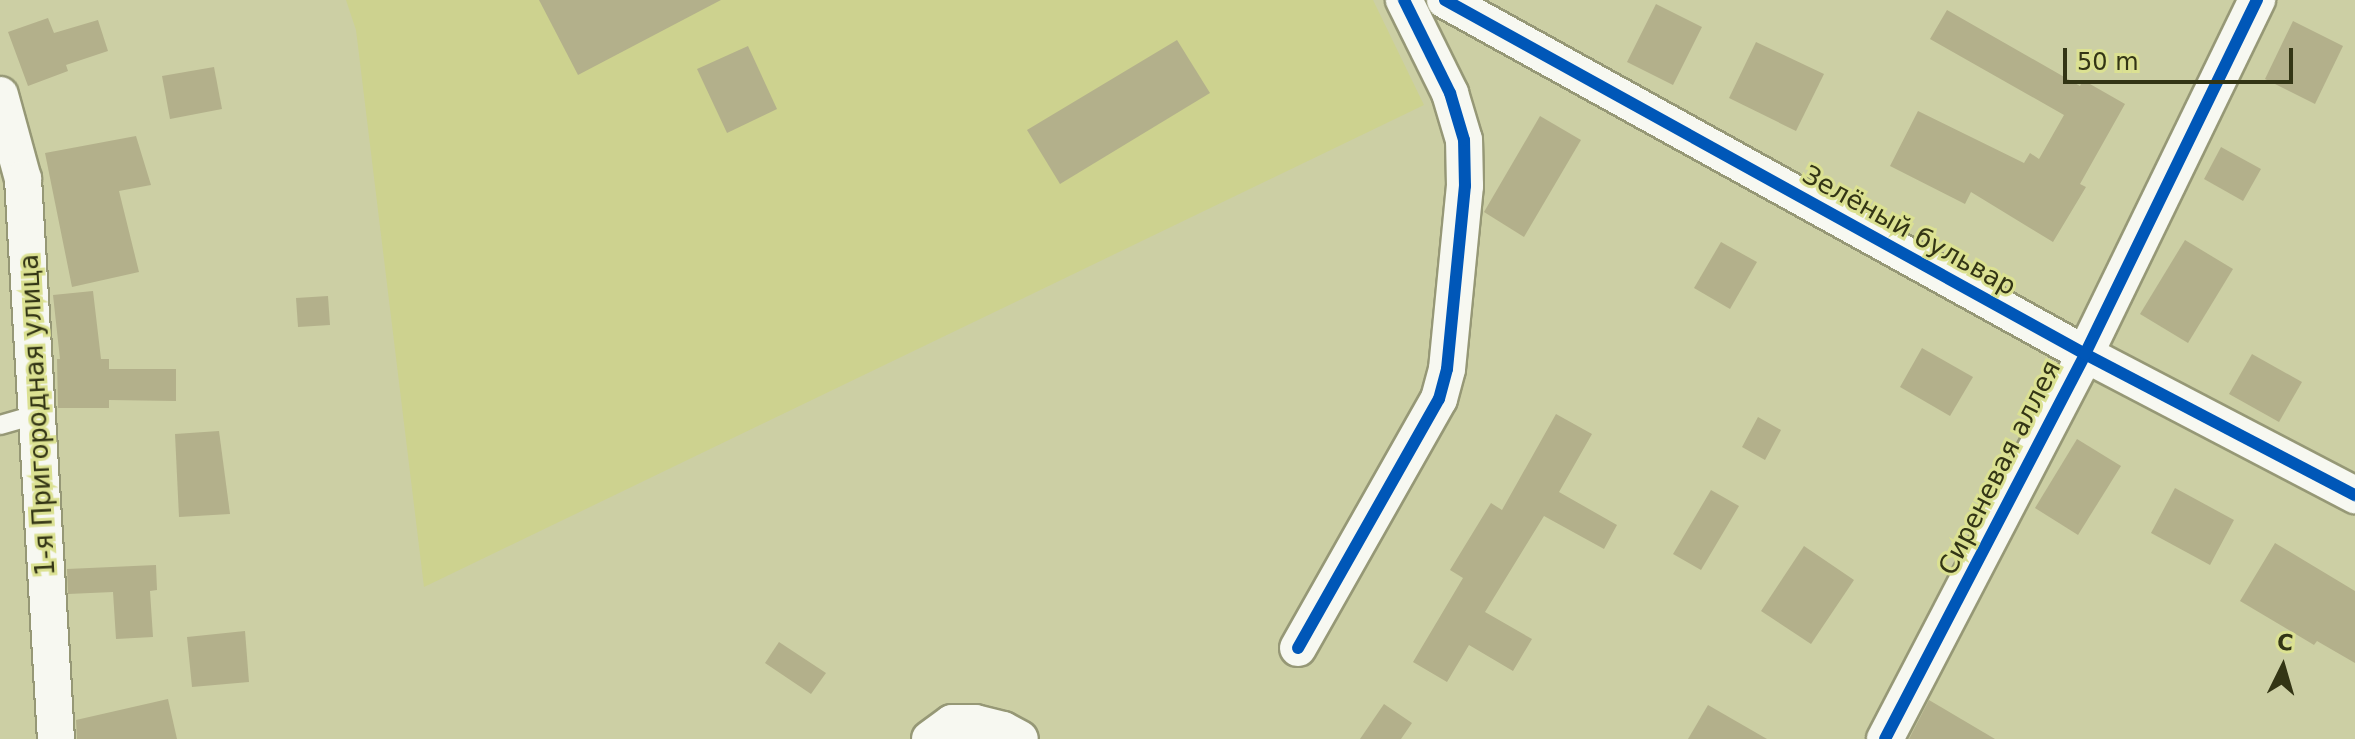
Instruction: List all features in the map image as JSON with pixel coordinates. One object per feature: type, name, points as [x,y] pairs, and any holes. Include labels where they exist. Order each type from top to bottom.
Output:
[{"type":"street","points":[[1298,648],[1439,399],[1447,369],[1465,186],[1464,140],[1450,93],[1404,0]]},
{"type":"street","name":"Зелёный бульвар","points":[[1445,0],[2085,354],[2355,495]]},
{"type":"street","name":"Сиреневая аллея","points":[[1885,739],[2085,354],[2257,0]]},
{"type":"street","name":"1-я Пригородная улица","points":[[0,95],[23,179],[56,739]]},
{"type":"street","points":[[930,739],[952,723],[975,723],[1003,730],[1020,739]]},
{"type":"lane","points":[[0,425],[38,414]]},
{"type":"shaded area","points":[[346,0],[1373,0],[1424,105],[424,587],[356,30]]},
{"type":"building","points":[[539,0],[721,0],[578,75]]},
{"type":"building","points":[[1656,4],[1702,27],[1673,85],[1627,62]]},
{"type":"building","points":[[1947,10],[2080,86],[2083,80],[2125,104],[2080,184],[2086,187],[2053,242],[1971,192],[1965,204],[1890,166],[1918,111],[2024,163],[2030,153],[2039,159],[2064,115],[1930,39]]},
{"type":"building","points":[[48,18],[54,33],[98,20],[108,51],[66,65],[68,71],[28,86],[8,32]]},
{"type":"building","points":[[2293,21],[2343,46],[2315,104],[2265,79]]},
{"type":"building","points":[[1177,40],[1210,93],[1060,184],[1027,130]]},
{"type":"building","points":[[1756,42],[1824,74],[1796,131],[1729,98]]},
{"type":"building","points":[[748,46],[777,109],[727,133],[697,69]]},
{"type":"building","points":[[214,67],[222,109],[170,119],[162,76]]},
{"type":"building","points":[[1540,116],[1581,140],[1524,237],[1484,212]]},
{"type":"building","points":[[136,136],[151,185],[119,191],[139,272],[72,287],[45,153]]},
{"type":"building","points":[[2221,147],[2261,169],[2243,201],[2204,179]]},
{"type":"building","points":[[2185,240],[2233,269],[2188,343],[2140,314]]},
{"type":"building","points":[[1721,242],[1757,262],[1730,309],[1694,288]]},
{"type":"building","points":[[93,291],[101,359],[109,359],[109,369],[176,369],[176,401],[109,400],[109,408],[58,408],[57,359],[60,359],[53,295]]},
{"type":"building","points":[[328,296],[330,325],[298,327],[296,298]]},
{"type":"building","points":[[1922,348],[1973,377],[1950,416],[1900,387]]},
{"type":"building","points":[[2252,354],[2302,382],[2279,422],[2229,394]]},
{"type":"building","points":[[1556,414],[1592,434],[1559,492],[1617,525],[1604,549],[1544,516],[1485,612],[1532,639],[1513,671],[1469,645],[1447,682],[1413,662],[1463,578],[1450,570],[1491,503],[1502,510]]},
{"type":"building","points":[[1758,417],[1781,430],[1765,460],[1742,447]]},
{"type":"building","points":[[219,431],[230,514],[179,517],[175,434]]},
{"type":"building","points":[[2077,439],[2121,466],[2078,535],[2035,508]]},
{"type":"building","points":[[2175,488],[2234,520],[2210,565],[2151,533]]},
{"type":"building","points":[[1711,490],[1739,506],[1701,570],[1673,554]]},
{"type":"building","points":[[2275,543],[2355,591],[2355,663],[2317,641],[2314,645],[2240,601]]},
{"type":"building","points":[[1804,546],[1854,580],[1811,644],[1761,611]]},
{"type":"building","points":[[156,565],[157,590],[150,591],[153,637],[116,639],[113,592],[68,594],[67,569]]},
{"type":"building","points":[[245,631],[249,682],[192,687],[187,637]]},
{"type":"building","points":[[779,642],[826,673],[811,694],[765,663]]},
{"type":"building","points":[[168,699],[177,739],[77,739],[76,720]]},
{"type":"building","points":[[1929,700],[1995,739],[1909,739]]},
{"type":"building","points":[[1384,704],[1412,723],[1401,739],[1360,739]]},
{"type":"building","points":[[1708,705],[1767,739],[1688,739]]},
{"type":"cycle path","points":[[1298,648],[1439,399],[1447,369],[1465,186],[1464,140],[1450,93],[1404,0]]},
{"type":"cycle path","points":[[1445,0],[2085,354],[2355,495]]},
{"type":"cycle path","points":[[1885,739],[2085,354],[2257,0]]}]
